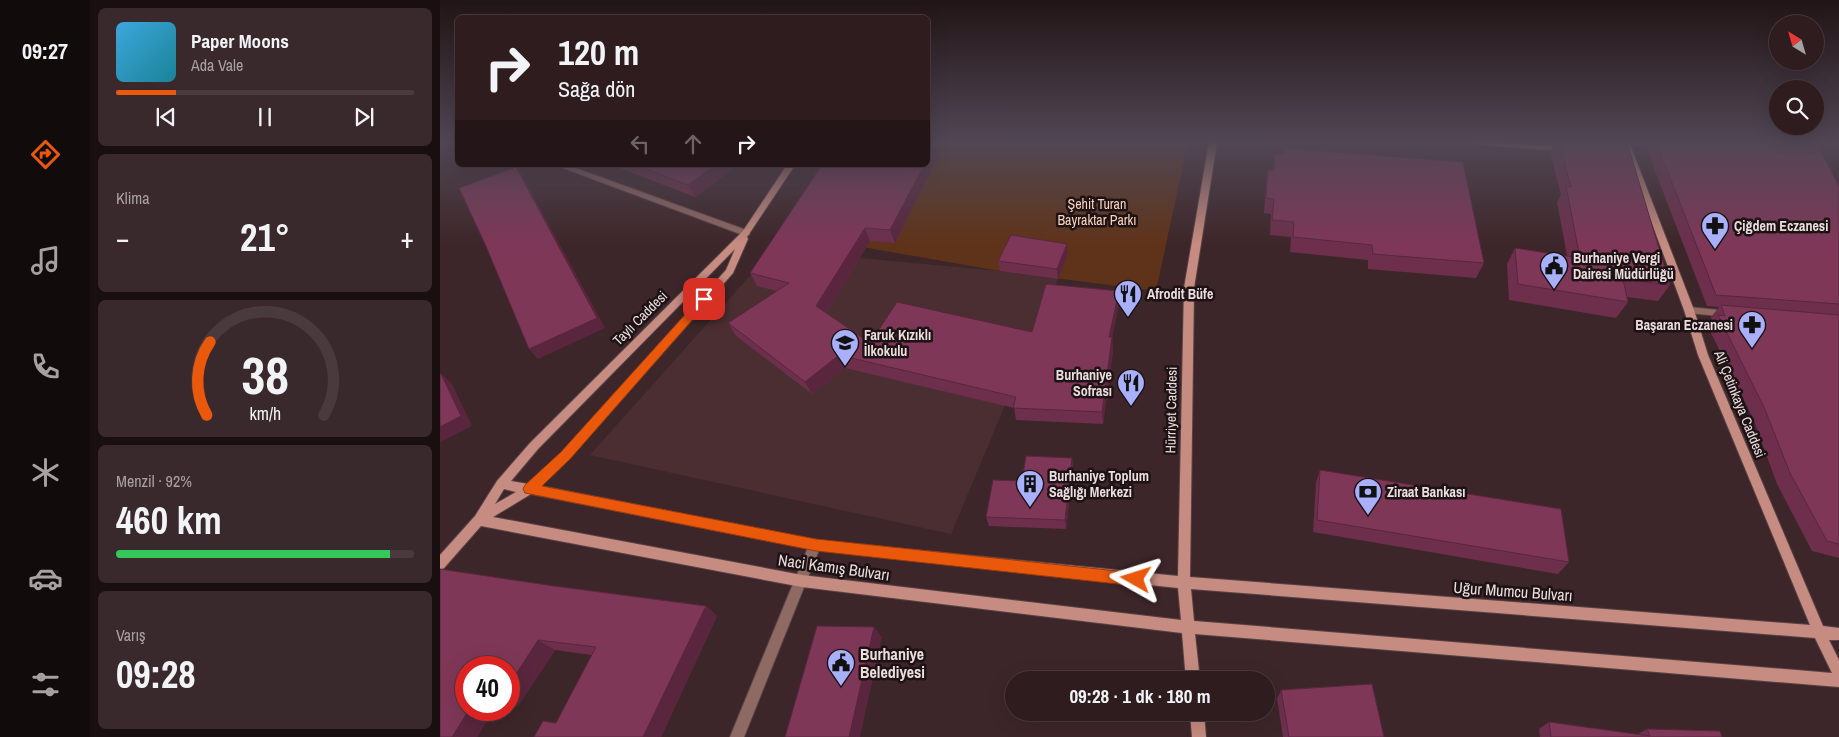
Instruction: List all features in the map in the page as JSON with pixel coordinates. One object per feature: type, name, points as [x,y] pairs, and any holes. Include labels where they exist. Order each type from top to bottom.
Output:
[{"type":"street","points":[[590,176],[746,233]]},
{"type":"street","name":"Taylı Caddesi","points":[[479,520],[530,489],[566,455],[730,271],[746,233],[783,176]]},
{"type":"street","name":"Hürriyet Caddesi","points":[[1192,671],[1184,583],[1189,288],[1207,176]]},
{"type":"street","name":"Ali Çetinkaya Caddesi","points":[[1634,176],[1689,310],[1703,355],[1819,632],[1839,674]]},
{"type":"street","name":"Taylı Caddesi","points":[[440,564],[479,520],[501,484],[534,446],[746,233]]},
{"type":"street","points":[[1689,310],[1740,315]]},
{"type":"street","points":[[501,484],[530,489]]},
{"type":"street","name":"Naci Kamış Bulvarı","points":[[530,489],[816,545],[1184,583]]},
{"type":"street","name":"Naci Kamış Bulvarı","points":[[479,520],[802,581],[1188,627]]},
{"type":"street","points":[[737,737],[816,545]]},
{"type":"street","name":"Uğur Mumcu Bulvarı","points":[[1184,583],[1839,634]]},
{"type":"street","points":[[1188,627],[1839,680]]},
{"type":"street","points":[[1197,721],[1199,737]]},
{"type":"shaded area","name":"Faruk Kızıklı İlkokulu","points":[[773,250],[1000,271],[1058,279],[951,534],[590,455]]},
{"type":"green space","name":"Şehit Turan Bayraktar Parkı","points":[[904,176],[1181,176],[1156,291],[1000,271],[782,233]]},
{"type":"building","points":[[491,176],[521,176],[597,318],[529,349],[485,244],[459,188]]},
{"type":"building","points":[[666,176],[700,176],[688,185]]},
{"type":"building","points":[[814,176],[918,176],[890,230],[865,228],[816,306],[870,343],[897,302],[1032,332],[1046,284],[1119,291],[1109,337],[1112,337],[1102,412],[1013,408],[1016,397],[839,355],[805,382],[728,323],[789,283],[750,273]]},
{"type":"building","points":[[1268,176],[1466,176],[1484,263],[1373,254],[1372,245],[1293,237],[1294,222],[1272,220],[1274,199],[1266,198]]},
{"type":"building","points":[[1568,176],[1637,176],[1670,285],[1623,279],[1628,302],[1518,284],[1515,248],[1580,258],[1566,186],[1571,187]]},
{"type":"building","points":[[1669,176],[1834,176],[1839,186],[1839,304],[1716,295]]},
{"type":"building","points":[[1011,235],[1067,244],[1057,269],[998,261]]},
{"type":"building","points":[[1721,305],[1839,315],[1839,544],[1827,541],[1790,473],[1764,407],[1718,315],[1725,316]]},
{"type":"building","points":[[440,374],[461,416],[440,427]]},
{"type":"building","name":"Burhaniye Toplum Sağlığı Merkezi","points":[[1026,456],[1072,458],[1065,520],[986,517],[993,480],[1022,481]]},
{"type":"building","points":[[1320,470],[1561,509],[1569,562],[1317,520]]},
{"type":"building","points":[[440,569],[706,606],[643,737],[534,737],[543,721],[556,723],[596,647],[538,640],[520,668],[520,656],[455,656],[455,721],[462,721],[452,737],[440,737]]},
{"type":"building","name":"Burhaniye Belediyesi","points":[[817,626],[874,627],[849,737],[785,737]]},
{"type":"building","points":[[1372,684],[1384,737],[1289,737],[1281,690]]},
{"type":"building","points":[[1549,722],[1650,736],[1647,729],[1720,731],[1722,737],[1551,737]]},
{"type":"place","name":"Çiğdem Eczanesi","points":[[1715,250]]},
{"type":"place","name":"Burhaniye Vergi Dairesi Müdürlüğü","points":[[1554,290]]},
{"type":"place","name":"Afrodit Büfe","points":[[1128,318]]},
{"type":"place","name":"Başaran Eczanesi","points":[[1752,349]]},
{"type":"place","name":"Faruk Kızıklı İlkokulu","points":[[845,367]]},
{"type":"place","name":"Burhaniye Sofrası","points":[[1131,407]]},
{"type":"place","name":"Burhaniye Toplum Sağlığı Merkezi","points":[[1030,508]]},
{"type":"place","name":"Ziraat Bankası","points":[[1368,516]]},
{"type":"place","name":"Burhaniye Belediyesi","points":[[841,687]]},
{"type":"route","points":[[704,299],[566,455],[530,489],[816,545],[1136,579]]}]
